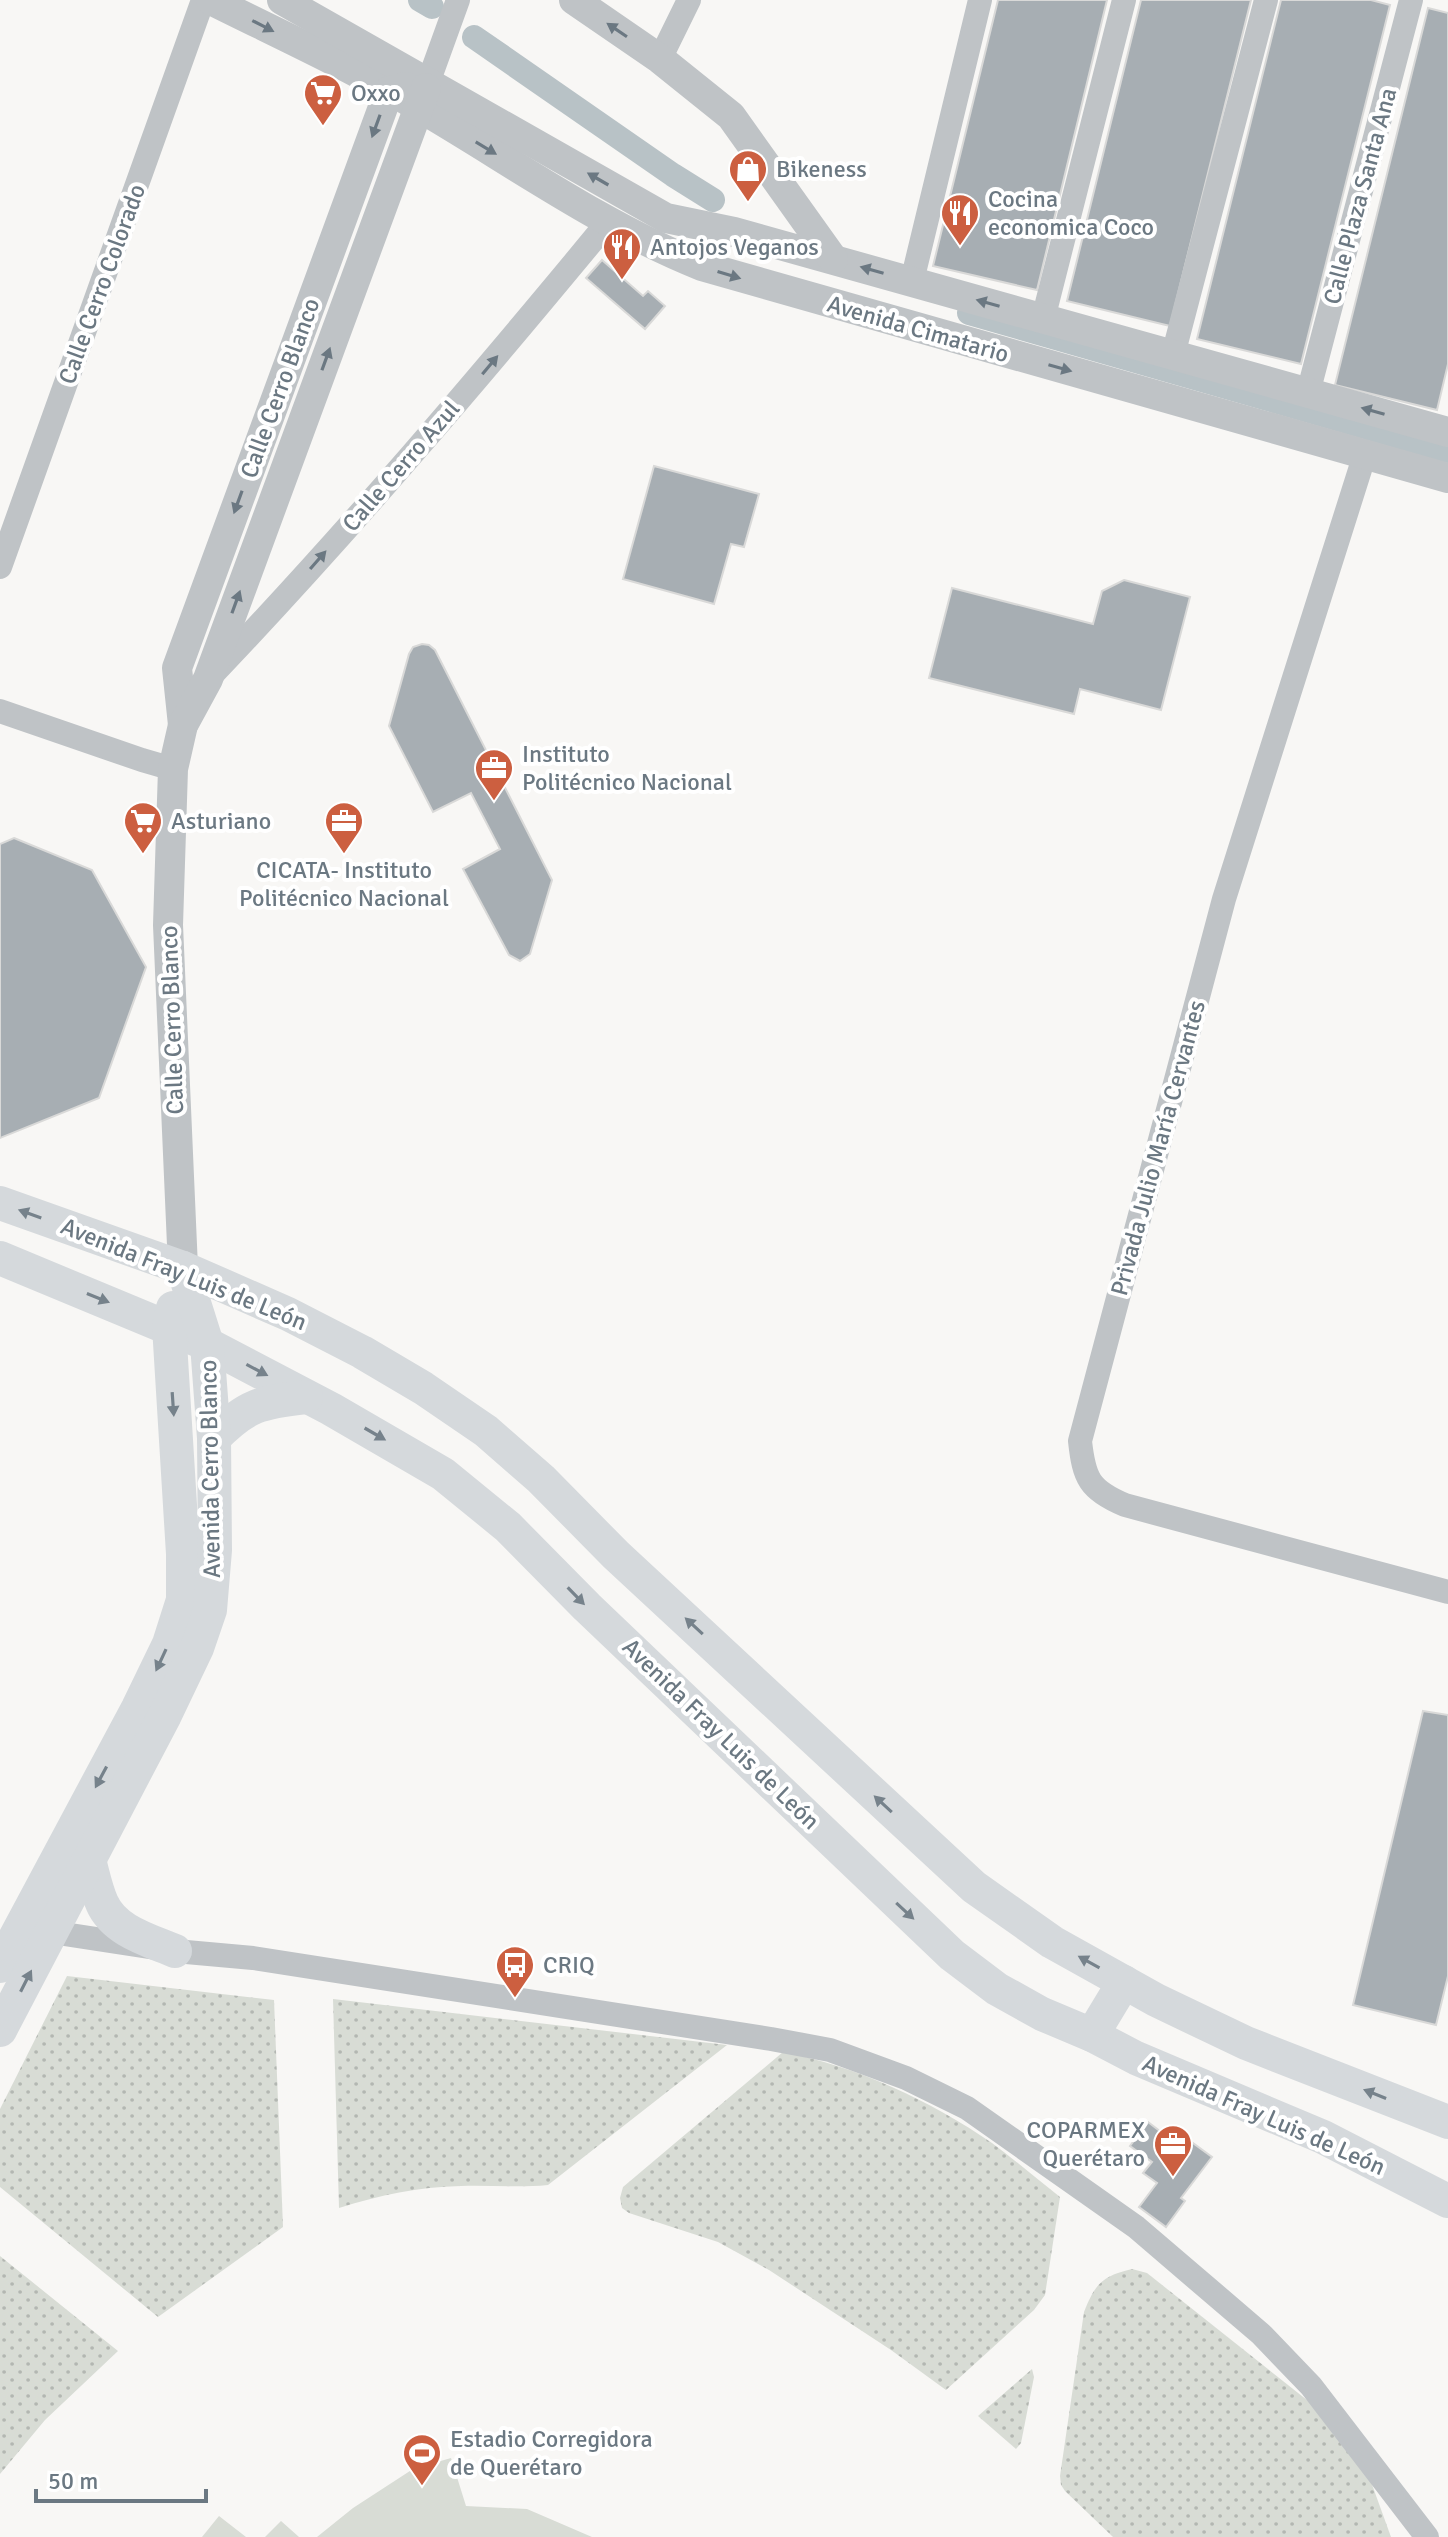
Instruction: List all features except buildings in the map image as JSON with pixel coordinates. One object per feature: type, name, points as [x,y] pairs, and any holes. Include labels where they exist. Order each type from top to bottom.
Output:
[{"type":"main road","name":"Avenida Fray Luis de León","points":[[0,1203],[183,1268],[349,1344],[423,1388],[486,1431],[541,1479],[616,1555],[974,1887],[1052,1942],[1156,2000],[1246,2043],[1448,2122]]},
{"type":"main road","name":"Avenida Fray Luis de León","points":[[0,1258],[207,1344],[417,1458],[476,1500],[508,1527],[587,1607],[952,1955],[997,1989],[1136,2058],[1323,2137],[1448,2201]]},
{"type":"main road","name":"Avenida Cerro Blanco","points":[[0,1966],[138,1708],[169,1644],[183,1600],[169,1326],[183,1268]]},
{"type":"main road","name":"Avenida Cerro Blanco","points":[[0,2030],[191,1662],[210,1610],[215,1550],[214,1438],[207,1344],[183,1268]]},
{"type":"main road","points":[[214,1438],[233,1418],[249,1408],[268,1401],[306,1397]]},
{"type":"main road","points":[[89,1860],[102,1904],[112,1919],[132,1933],[175,1951]]},
{"type":"main road","points":[[1092,2035],[1124,1982]]},
{"type":"street","name":"Calle Cerro Colorado","points":[[0,567],[203,0]]},
{"type":"street","points":[[211,0],[321,40],[424,95]]},
{"type":"street","points":[[282,0],[321,40],[389,91],[424,95]]},
{"type":"street","name":"Calle Cerro Blanco","points":[[183,1268],[168,925],[173,769],[183,725],[208,679],[458,0]]},
{"type":"street","points":[[574,0],[660,59],[731,116],[833,259]]},
{"type":"street","points":[[660,59],[689,0]]},
{"type":"street","points":[[912,281],[980,0]]},
{"type":"street","points":[[1043,319],[1124,0]]},
{"type":"street","points":[[1173,355],[1266,0]]},
{"type":"street","name":"Calle Plaza Santa Ana","points":[[1308,393],[1411,0]]},
{"type":"street","name":"Calle Cerro Blanco","points":[[183,725],[177,668],[389,91]]},
{"type":"street","name":"Avenida Cimatario","points":[[424,95],[666,218],[734,232],[1308,393],[1446,425]]},
{"type":"street","name":"Avenida Cimatario","points":[[424,95],[608,222],[656,248],[702,266],[1448,478]]},
{"type":"street","points":[[656,248],[666,218]]},
{"type":"street","name":"Calle Cerro Azul","points":[[208,679],[285,598],[480,376],[608,222]]},
{"type":"street","name":"Privada Julio María Cervantes","points":[[1365,454],[1224,899],[1080,1441],[1087,1478],[1103,1495],[1125,1505],[1448,1592]]},
{"type":"street","points":[[177,668],[208,679]]},
{"type":"street","points":[[0,711],[173,769]]},
{"type":"street","points":[[51,1932],[175,1951],[253,1958],[771,2039],[830,2050],[906,2078],[967,2108],[1136,2227],[1261,2334],[1311,2386],[1427,2537]]},
{"type":"shaded area","points":[[67,1976],[274,2000],[283,2227],[158,2317],[0,2187],[0,2109]]},
{"type":"shaded area","points":[[333,1999],[727,2045],[548,2185],[429,2188],[339,2208]]},
{"type":"shaded area","points":[[783,2052],[838,2066],[918,2099],[992,2143],[1060,2197],[1045,2295],[1034,2310],[946,2390],[769,2270],[718,2242],[622,2208],[620,2198],[623,2187]]},
{"type":"shaded area","points":[[0,2256],[118,2351],[45,2420],[0,2474]]},
{"type":"shaded area","points":[[1132,2269],[1147,2273],[1312,2404],[1370,2479],[1391,2537],[1113,2537],[1065,2491],[1060,2476],[1084,2312],[1101,2283]]},
{"type":"shaded area","points":[[1032,2369],[1034,2377],[1021,2443],[1016,2449],[978,2416]]},
{"type":"shaded area","name":"Estadio Corregidora de Querétaro","points":[[451,2458],[466,2506],[527,2509],[592,2537],[317,2537],[353,2508],[413,2469]]},
{"type":"shaded area","points":[[219,2516],[246,2537],[202,2537]]},
{"type":"shaded area","points":[[281,2521],[299,2537],[265,2537]]},
{"type":"waterway","points":[[420,0],[432,7]]},
{"type":"waterway","points":[[474,37],[713,200]]},
{"type":"waterway","points":[[969,313],[1448,451]]},
{"type":"place","name":"Oxxo","points":[[323,127]]},
{"type":"place","name":"Bikeness","points":[[748,203]]},
{"type":"place","name":"Cocina economica Coco","points":[[960,247]]},
{"type":"place","name":"Antojos Veganos","points":[[622,281]]},
{"type":"place","name":"Instituto Politécnico Nacional","points":[[494,802]]},
{"type":"place","name":"Asturiano","points":[[143,855]]},
{"type":"place","name":"CICATA- Instituto Politécnico Nacional","points":[[344,855]]},
{"type":"place","name":"CRIQ","points":[[515,1999]]},
{"type":"place","name":"COPARMEX Querétaro","points":[[1173,2178]]},
{"type":"place","name":"Estadio Corregidora de Querétaro","points":[[422,2487]]}]
